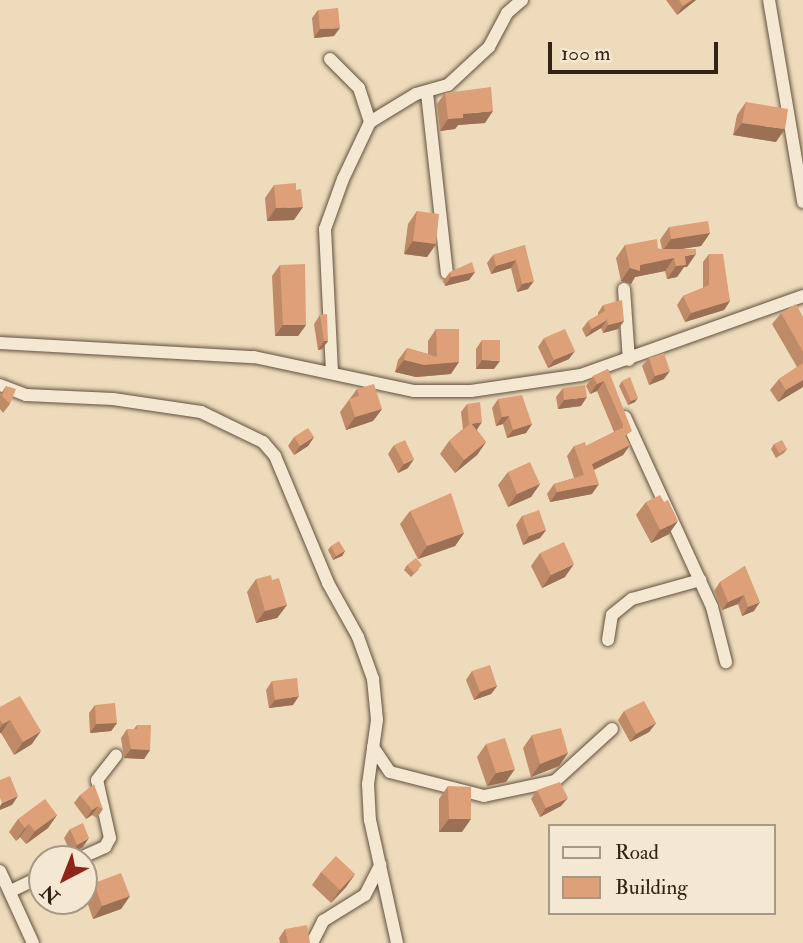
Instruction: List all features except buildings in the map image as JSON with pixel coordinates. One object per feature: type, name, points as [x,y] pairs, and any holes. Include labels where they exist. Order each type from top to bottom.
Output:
[{"type":"street","points":[[332,370],[325,229],[343,179],[370,122],[394,105],[448,85],[489,47],[507,13],[522,0]]},
{"type":"street","points":[[769,0],[803,202]]},
{"type":"street","points":[[330,59],[359,88],[370,122]]},
{"type":"street","points":[[428,93],[447,272]]},
{"type":"street","points":[[624,289],[629,360]]},
{"type":"street","points":[[0,343],[254,357],[332,370],[414,391],[471,391],[518,387],[608,373],[629,360],[803,296]]},
{"type":"street","points":[[0,385],[26,395],[113,398],[201,412],[263,442],[275,456],[328,583],[358,637],[373,680],[377,720],[373,747],[370,820],[397,943]]},
{"type":"street","points":[[620,406],[700,580],[726,662]]},
{"type":"street","points":[[608,640],[612,615],[632,599],[700,580]]},
{"type":"street","points":[[373,747],[390,772],[484,796],[555,781],[612,729]]},
{"type":"street","points":[[98,850],[105,847],[110,838],[97,780],[117,756]]},
{"type":"street","points":[[312,943],[323,920],[365,895],[380,865]]},
{"type":"street","points":[[0,871],[33,943]]},
{"type":"street","points":[[11,891],[28,883]]}]
